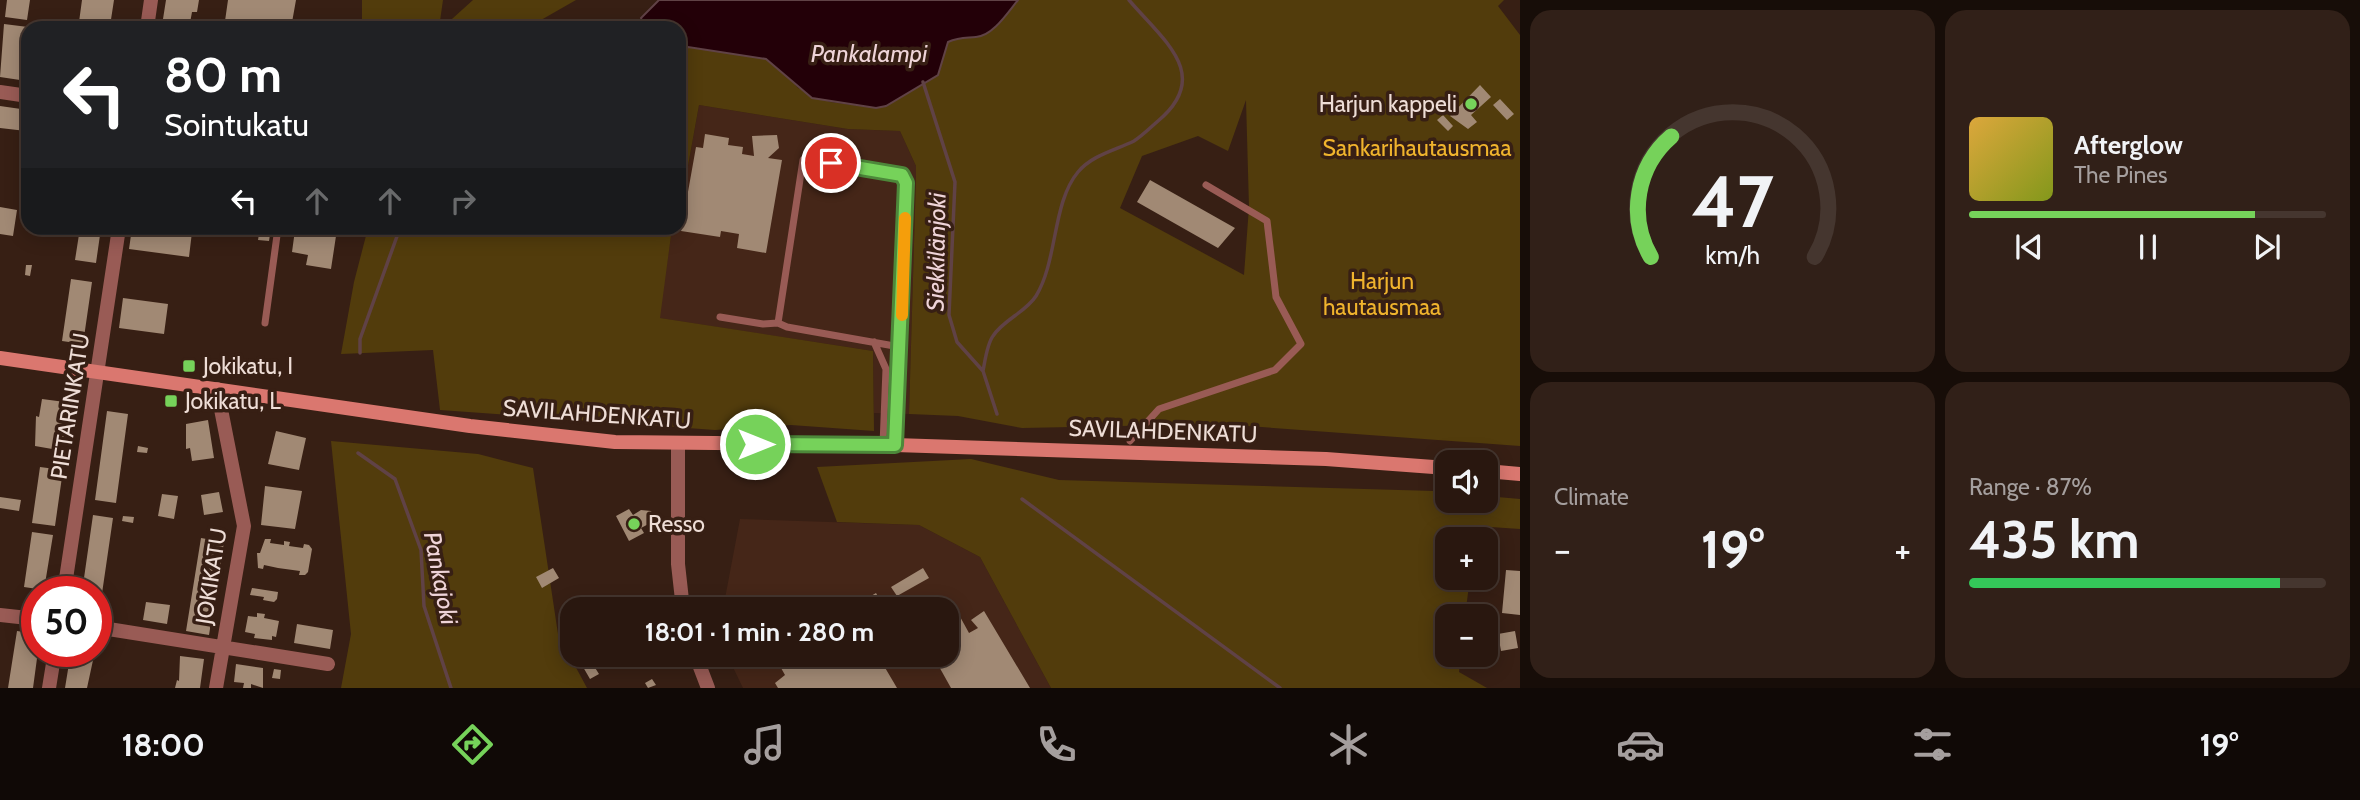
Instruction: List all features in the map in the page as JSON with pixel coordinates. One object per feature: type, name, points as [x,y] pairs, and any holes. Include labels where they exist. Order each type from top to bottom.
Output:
[{"type":"main road","name":"SAVILAHDENKATU","points":[[0,358],[544,436],[678,444],[889,445],[1326,459],[1435,467]]},
{"type":"main road","points":[[1498,472],[1520,474]]},
{"type":"street","points":[[148,21],[151,0]]},
{"type":"street","points":[[0,92],[21,95]]},
{"type":"street","name":"PIETARINKATU","points":[[67,576],[118,235]]},
{"type":"street","name":"JOKIKATU","points":[[216,688],[244,526],[217,389]]},
{"type":"street","points":[[678,444],[678,564],[682,597]]},
{"type":"street","points":[[0,615],[21,617]]},
{"type":"street","points":[[112,630],[328,664]]},
{"type":"street","points":[[49,688],[52,667]]},
{"type":"street","points":[[700,667],[708,688]]},
{"type":"lane","points":[[778,323],[803,160],[902,175],[906,183],[900,347],[889,445]]},
{"type":"lane","points":[[1130,441],[1159,410],[1275,370],[1301,344],[1276,297],[1267,221],[1206,185]]},
{"type":"lane","points":[[265,323],[277,235]]},
{"type":"lane","points":[[720,317],[763,324],[778,323],[787,327],[900,347]]},
{"type":"lane","points":[[874,342],[886,369],[889,445]]},
{"type":"shaded area","points":[[699,105],[848,129],[900,131],[916,166],[909,414],[874,413],[873,351],[659,318],[671,235],[686,235],[688,166]]},
{"type":"shaded area","points":[[740,519],[919,525],[980,557],[1051,688],[743,688],[733,667],[959,667],[959,597],[725,597]]},
{"type":"green space","points":[[362,0],[443,0],[440,21],[362,21]]},
{"type":"green space","points":[[473,0],[576,0],[539,21],[450,21]]},
{"type":"green space","points":[[1018,0],[1504,0],[1498,6],[1520,35],[1520,446],[1219,424],[1022,428],[958,416],[909,414],[916,166],[900,131],[848,129],[699,105],[686,166],[686,47],[766,59],[782,69],[798,88],[830,102],[876,108],[886,106],[938,75],[948,42],[982,36],[1000,23]],"holes":[[[1246,100],[1249,207],[1244,275],[1120,208],[1142,156],[1198,136],[1228,151]]]},
{"type":"green space","points":[[366,235],[671,235],[660,318],[873,351],[874,431],[791,425],[715,430],[440,410],[433,350],[341,354],[354,282]]},
{"type":"green space","points":[[331,441],[478,454],[533,468],[560,638],[560,667],[576,667],[587,688],[341,688],[351,634]]},
{"type":"green space","points":[[971,459],[1059,480],[1435,491],[1435,513],[1498,513],[1498,497],[1520,499],[1520,529],[1435,527],[1435,590],[1468,590],[1467,604],[1435,604],[1435,667],[1460,667],[1459,672],[1487,688],[1051,688],[980,557],[919,525],[837,522],[817,467]]},
{"type":"water","name":"Pankalampi","points":[[659,0],[1018,0],[1000,23],[982,36],[948,42],[938,75],[886,106],[876,108],[812,98],[766,59],[686,47],[686,21],[642,21],[641,18]]},
{"type":"building","points":[[7,0],[30,0],[27,20],[5,17]]},
{"type":"building","points":[[82,0],[114,0],[111,21],[79,21]]},
{"type":"building","points":[[166,0],[199,0],[197,12],[192,12],[190,21],[163,19]]},
{"type":"building","points":[[228,0],[296,0],[292,21],[225,21]]},
{"type":"building","points":[[4,24],[21,26],[20,80],[0,77]]},
{"type":"building","name":"Harjun kappeli","points":[[1480,85],[1491,97],[1471,115],[1477,122],[1468,129],[1450,116]]},
{"type":"building","points":[[1500,99],[1514,114],[1507,120],[1493,105]]},
{"type":"building","points":[[0,106],[21,109],[21,130],[0,128]]},
{"type":"building","points":[[1443,115],[1453,126],[1448,131],[1437,120]]},
{"type":"building","points":[[705,134],[729,138],[728,145],[743,147],[742,154],[754,156],[752,136],[777,135],[779,148],[768,158],[782,160],[766,253],[737,248],[739,234],[721,231],[720,237],[686,232],[686,203],[696,147],[703,148]]},
{"type":"building","points":[[1150,180],[1235,228],[1218,248],[1137,202]]},
{"type":"building","points":[[0,207],[17,210],[13,236],[0,234]]},
{"type":"building","points":[[79,235],[100,235],[96,263],[75,260]]},
{"type":"building","points":[[131,235],[192,235],[189,257],[129,249]]},
{"type":"building","points":[[259,235],[270,235],[269,241],[258,240]]},
{"type":"building","points":[[294,235],[336,236],[331,269],[306,265],[308,255],[292,252]]},
{"type":"building","points":[[26,265],[32,265],[30,276],[25,275]]},
{"type":"building","points":[[71,279],[92,282],[83,344],[62,341]]},
{"type":"building","points":[[123,298],[168,304],[164,334],[119,328]]},
{"type":"building","points":[[42,399],[65,402],[66,416],[70,416],[67,438],[63,438],[58,450],[35,446],[36,416],[39,417]]},
{"type":"building","points":[[107,411],[128,414],[116,503],[95,500]]},
{"type":"building","points":[[208,420],[214,458],[192,461],[190,448],[186,449],[186,424]]},
{"type":"building","points":[[276,431],[306,438],[299,470],[268,464]]},
{"type":"building","points":[[138,446],[148,448],[147,453],[137,452]]},
{"type":"building","points":[[40,467],[63,470],[55,526],[32,523]]},
{"type":"building","points":[[265,486],[302,491],[295,529],[261,525]]},
{"type":"building","points":[[219,492],[223,512],[204,515],[201,495]]},
{"type":"building","points":[[162,494],[178,496],[174,519],[158,516]]},
{"type":"building","points":[[0,497],[21,500],[19,511],[0,508]]},
{"type":"building","name":"Resso","points":[[629,509],[633,515],[641,510],[651,511],[656,520],[641,528],[644,533],[629,541],[616,516]]},
{"type":"building","points":[[93,515],[113,518],[105,576],[84,576]]},
{"type":"building","points":[[123,516],[134,517],[133,523],[122,521]]},
{"type":"building","points":[[32,532],[53,535],[46,576],[26,576]]},
{"type":"building","points":[[201,538],[224,542],[209,635],[186,631]]},
{"type":"building","points":[[265,539],[271,539],[270,543],[284,545],[284,541],[290,542],[289,546],[303,548],[304,544],[309,545],[312,549],[308,572],[299,575],[300,571],[264,565],[263,569],[258,568],[257,553],[260,553]]},
{"type":"building","points":[[553,568],[559,578],[542,588],[536,577]]},
{"type":"building","points":[[923,568],[929,578],[897,596],[891,587]]},
{"type":"building","points":[[1506,570],[1520,571],[1520,615],[1502,613]]},
{"type":"building","points":[[252,588],[278,592],[277,599],[274,602],[250,595]]},
{"type":"building","points":[[146,602],[170,605],[167,624],[143,620]]},
{"type":"building","points":[[984,611],[1030,688],[951,688],[939,667],[959,667],[959,615],[969,633],[978,628],[971,620]]},
{"type":"building","points":[[257,613],[265,614],[264,618],[279,621],[276,637],[272,636],[272,640],[254,638],[255,634],[245,632],[248,616],[257,617]]},
{"type":"building","points":[[297,624],[333,630],[330,649],[294,643]]},
{"type":"building","points":[[17,631],[21,632],[21,667],[36,667],[33,688],[8,688]]},
{"type":"building","points":[[1515,631],[1518,648],[1501,651],[1498,634]]},
{"type":"building","points":[[180,656],[204,659],[200,688],[175,688],[177,680],[179,681]]},
{"type":"building","points":[[236,664],[263,668],[263,688],[251,684],[251,688],[243,688],[244,683],[234,682]]},
{"type":"building","points":[[68,667],[92,667],[87,688],[65,688]]},
{"type":"building","points":[[583,667],[595,667],[599,674],[590,679]]},
{"type":"building","points":[[780,667],[885,667],[897,688],[778,688],[775,683],[785,675]]},
{"type":"building","points":[[274,669],[281,670],[280,679],[272,678]]},
{"type":"building","points":[[652,679],[656,685],[648,688],[645,683]]},
{"type":"waterway","points":[[983,371],[991,339],[997,330],[1032,302],[1043,282],[1064,199],[1078,172],[1097,157],[1140,137],[1174,104],[1181,88],[1182,73],[1177,58],[1156,29],[1129,0]]},
{"type":"waterway","name":"Siekkilänjoki","points":[[923,82],[955,182],[949,315],[957,342],[983,371],[997,414]]},
{"type":"waterway","name":"Pankajoki","points":[[360,353],[360,339],[397,235]]},
{"type":"waterway","name":"Pankajoki","points":[[358,453],[395,479],[421,550],[424,606],[451,688]]},
{"type":"waterway","name":"Siekkilänjoki","points":[[1022,499],[1280,688]]},
{"type":"slow traffic","points":[[902,315],[905,218]]},
{"type":"place","name":"Harjun kappeli","points":[[1471,104]]},
{"type":"place","name":"Jokikatu, I","points":[[189,366]]},
{"type":"place","name":"Jokikatu, L","points":[[171,401]]},
{"type":"place","name":"Resso","points":[[634,524]]},
{"type":"route","points":[[755,444],[895,445],[905,178],[894,173],[831,163]]},
{"type":"park label","name":"Sankarihautausmaa","points":[[1417,148]]},
{"type":"park label","name":"Harjun hautausmaa","points":[[1382,294]]}]
